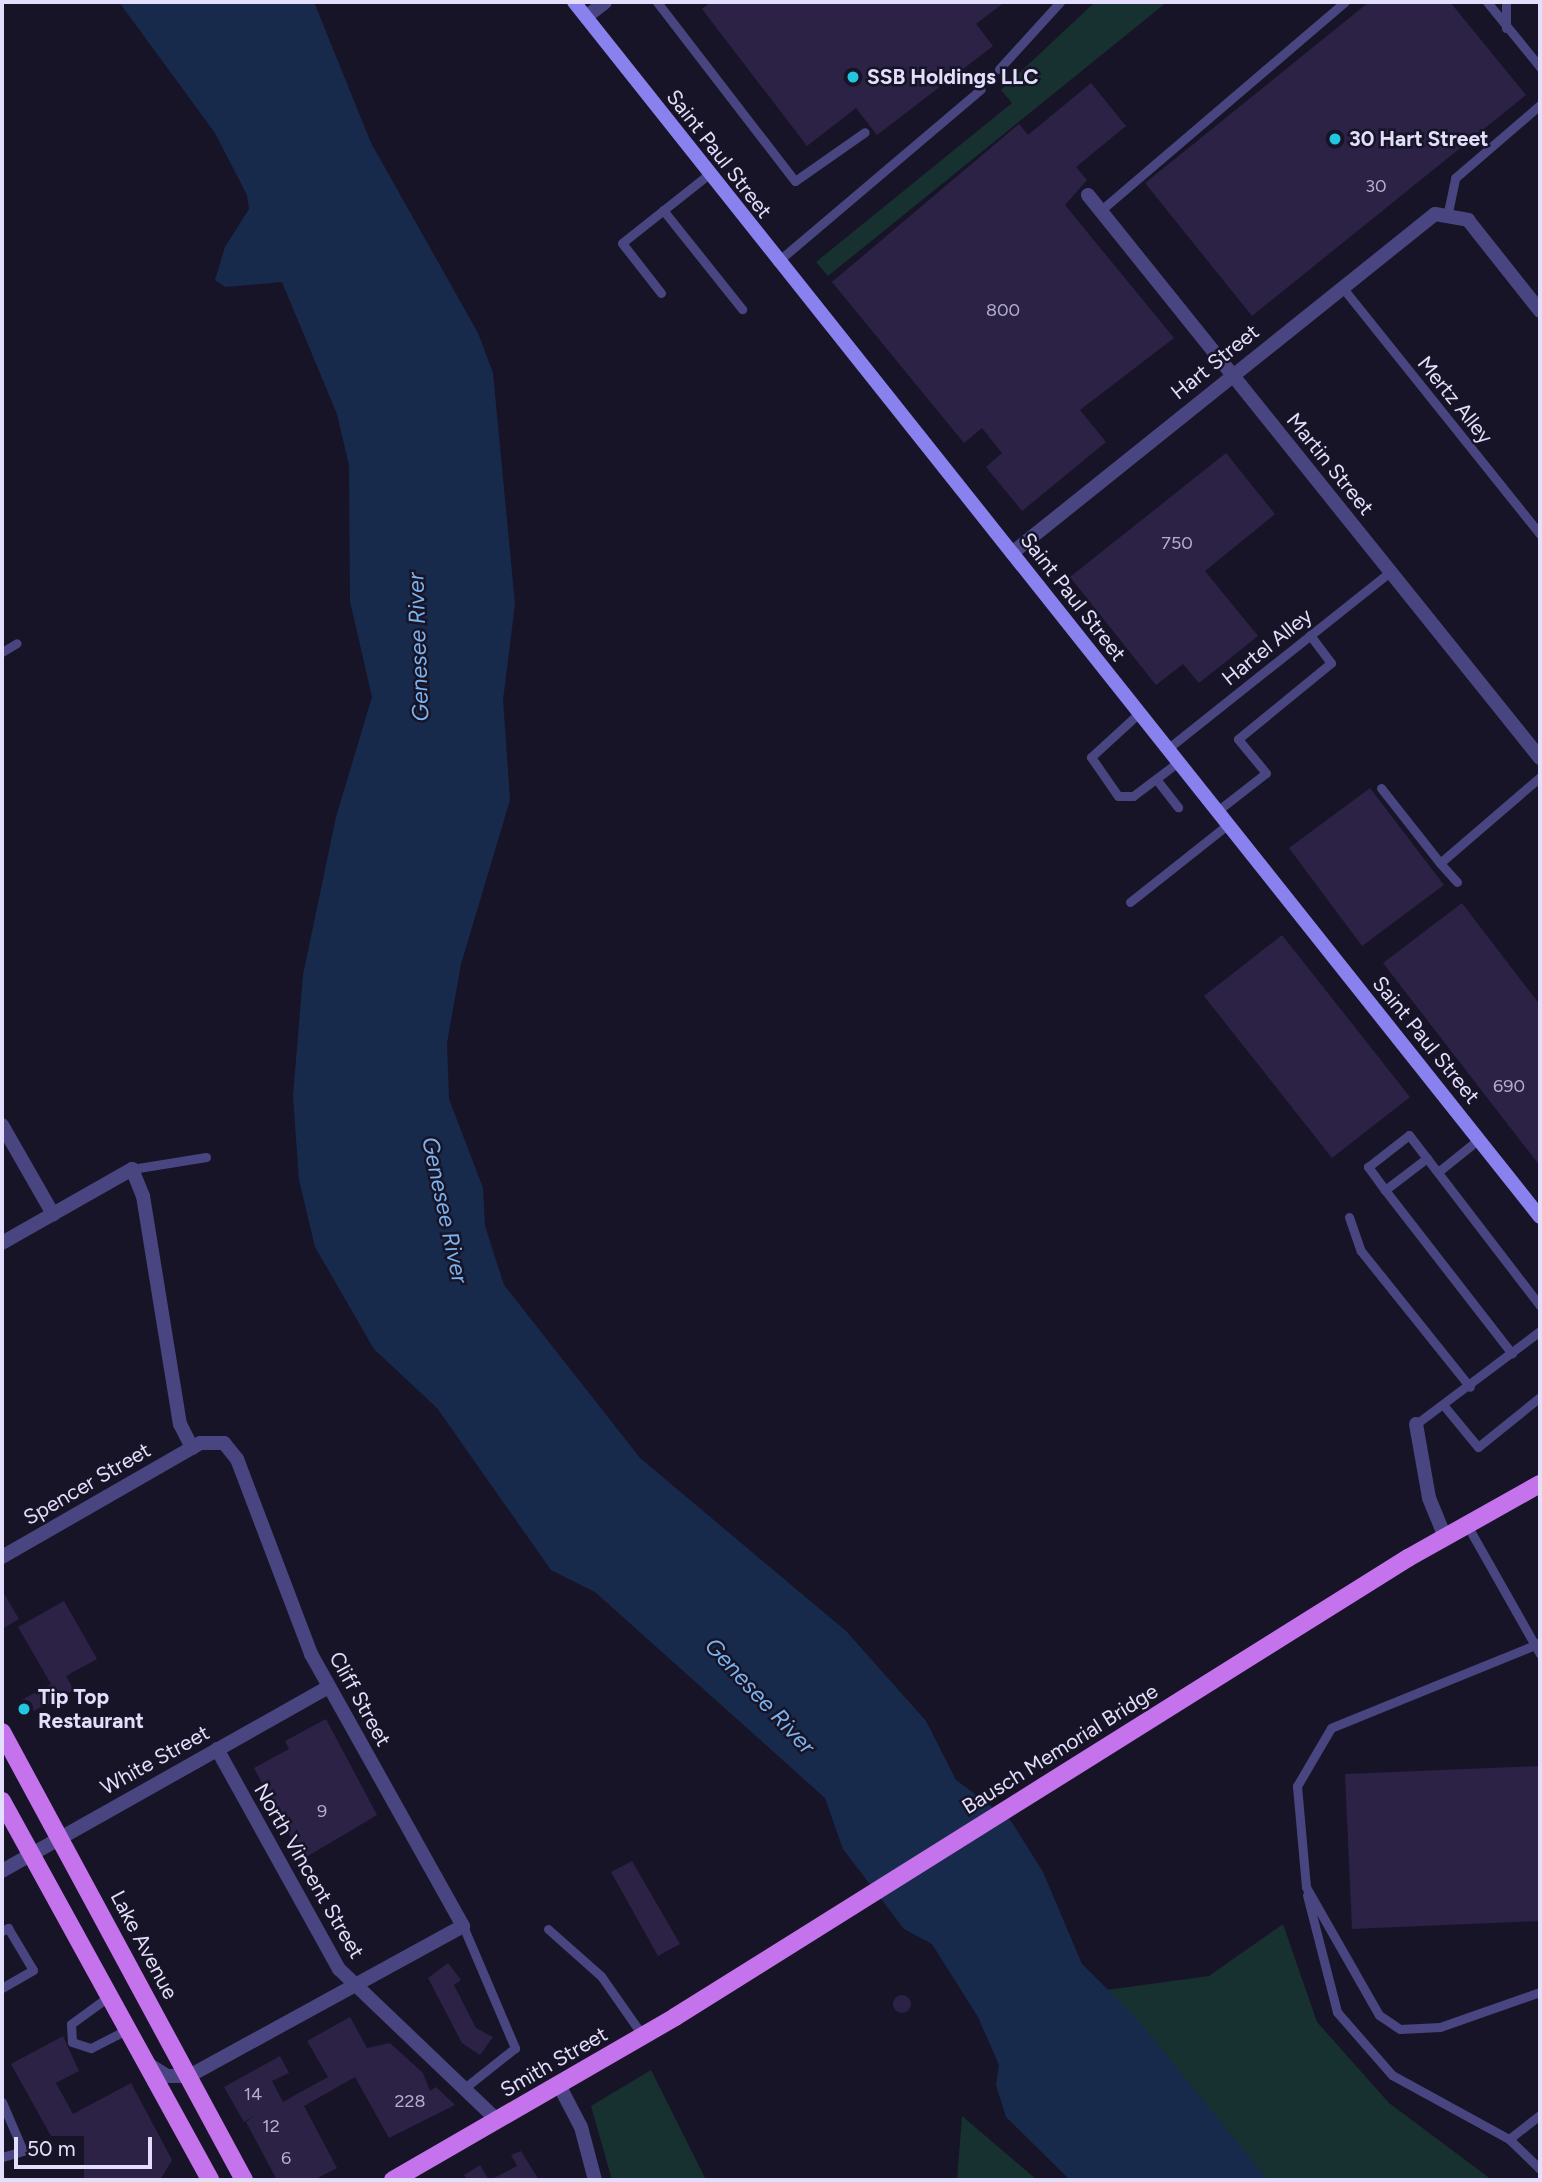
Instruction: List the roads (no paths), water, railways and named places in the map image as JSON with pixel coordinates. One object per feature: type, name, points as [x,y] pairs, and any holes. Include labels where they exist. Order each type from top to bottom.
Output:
[{"type":"main road","name":"Saint Paul Street","points":[[574,2],[777,262],[1540,1217]]},
{"type":"main road","name":"Bausch Memorial Bridge","points":[[736,1979],[1408,1558],[1540,1484]]},
{"type":"main road","name":"Lake Avenue","points":[[2,1732],[244,2180]]},
{"type":"main road","points":[[2,1801],[210,2180]]},
{"type":"main road","name":"Smith Street","points":[[393,2180],[498,2121],[736,1979]]},
{"type":"street","points":[[586,17],[605,2]]},
{"type":"street","name":"Martin Street","points":[[1088,195],[1540,758]]},
{"type":"street","points":[[1448,212],[1468,220],[1540,311]]},
{"type":"street","name":"Hart Street","points":[[1012,553],[1429,217],[1448,212]]},
{"type":"street","points":[[2,1125],[53,1214]]},
{"type":"street","points":[[2,1243],[132,1169],[143,1196],[180,1424],[192,1448]]},
{"type":"street","points":[[1416,1424],[1429,1498],[1445,1537]]},
{"type":"street","name":"Cliff Street","points":[[192,1448],[216,1440],[237,1459],[293,1614],[329,1687],[463,1926]]},
{"type":"street","name":"Spencer Street","points":[[2,1556],[192,1448]]},
{"type":"street","name":"White Street","points":[[2,1871],[329,1687]]},
{"type":"street","name":"North Vincent Street","points":[[217,1749],[326,1949],[354,1986],[467,2086],[498,2121]]},
{"type":"street","points":[[141,2058],[167,2076],[189,2076],[463,1926]]},
{"type":"street","points":[[559,2085],[581,2127],[595,2180]]},
{"type":"lane","points":[[657,2],[795,181],[865,132]]},
{"type":"lane","points":[[999,69],[1060,2]]},
{"type":"lane","points":[[1100,211],[1345,2]]},
{"type":"lane","points":[[1487,2],[1540,67]]},
{"type":"lane","points":[[1506,2],[1506,28]]},
{"type":"lane","points":[[777,262],[981,89]]},
{"type":"lane","points":[[1448,212],[1455,178],[1540,105]]},
{"type":"lane","points":[[662,293],[622,243],[709,174]]},
{"type":"lane","points":[[663,210],[742,309]]},
{"type":"lane","name":"Mertz Alley","points":[[1342,287],[1540,534]]},
{"type":"lane","name":"Hartel Alley","points":[[1166,750],[1390,572]]},
{"type":"lane","points":[[1216,812],[1266,773],[1238,739],[1332,663],[1310,635]]},
{"type":"lane","points":[[2,652],[17,643]]},
{"type":"lane","points":[[1138,714],[1094,753],[1092,763],[1124,799],[1177,762]]},
{"type":"lane","points":[[1440,863],[1540,777]]},
{"type":"lane","points":[[1156,779],[1178,807]]},
{"type":"lane","points":[[1381,788],[1457,882]]},
{"type":"lane","points":[[1129,902],[1227,825]]},
{"type":"lane","points":[[1512,1354],[1368,1167],[1409,1135],[1540,1306]]},
{"type":"lane","points":[[1438,1172],[1479,1139]]},
{"type":"lane","points":[[132,1169],[206,1157]]},
{"type":"lane","points":[[1385,1190],[1427,1158]]},
{"type":"lane","points":[[1349,1217],[1361,1251],[1470,1387]]},
{"type":"lane","points":[[1416,1424],[1445,1407],[1540,1331]]},
{"type":"lane","points":[[1445,1407],[1478,1447],[1540,1397]]},
{"type":"lane","points":[[1467,1525],[1538,1647],[1331,1728],[1297,1786],[1306,1887],[1337,2012],[1392,2075],[1509,2139],[1540,2169]]},
{"type":"lane","points":[[1306,1887],[1379,2015],[1400,2029],[1440,2027],[1540,1992]]},
{"type":"lane","points":[[463,1926],[515,2048],[467,2086]]},
{"type":"lane","points":[[2,1931],[9,1927],[33,1970],[2,1988]]},
{"type":"lane","points":[[548,1929],[601,1976],[643,2036]]},
{"type":"lane","points":[[108,1997],[71,2024],[72,2042],[91,2048],[126,2030]]},
{"type":"lane","points":[[2,2102],[23,2151],[2,2157]]},
{"type":"lane","points":[[1509,2139],[1540,2115]]},
{"type":"water","name":"Genesee River","points":[[119,2],[314,2],[371,143],[478,333],[493,373],[515,604],[503,700],[510,800],[461,964],[447,1043],[449,1099],[483,1188],[485,1226],[504,1285],[640,1458],[846,1631],[926,1721],[956,1780],[1011,1821],[1043,1872],[1082,1964],[1138,2020],[1268,2180],[1070,2180],[1006,2117],[996,2085],[999,2065],[978,2017],[932,1944],[904,1929],[843,1849],[825,1798],[595,1592],[551,1570],[437,1408],[374,1349],[315,1247],[299,1180],[293,1096],[303,975],[336,817],[372,697],[350,601],[349,465],[337,414],[282,282],[225,287],[215,280],[225,247],[249,209],[247,195],[215,133]]},
{"type":"place","name":"SSB Holdings LLC","points":[[853,77]]},
{"type":"place","name":"30 Hart Street","points":[[1335,139]]},
{"type":"place","name":"Tip Top Restaurant","points":[[24,1709]]}]
